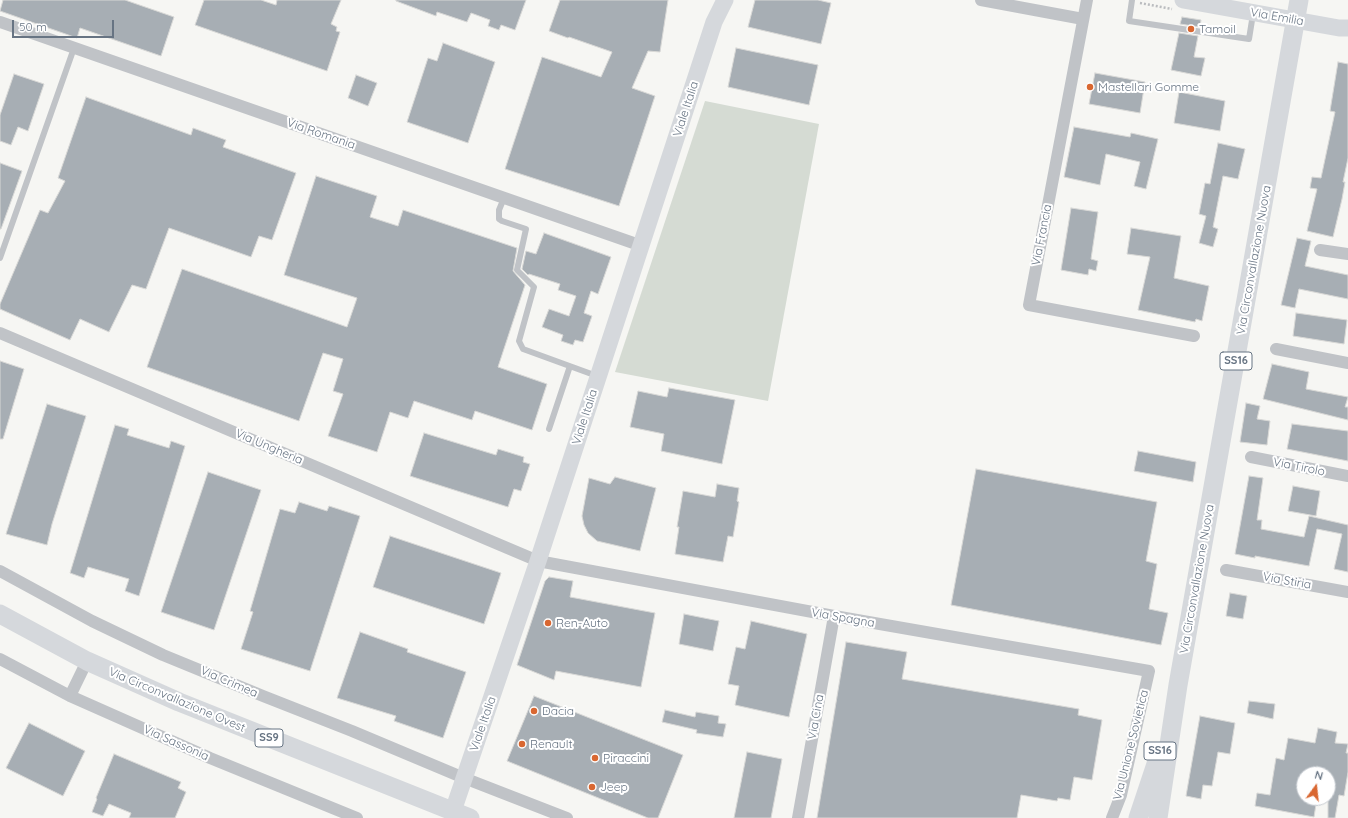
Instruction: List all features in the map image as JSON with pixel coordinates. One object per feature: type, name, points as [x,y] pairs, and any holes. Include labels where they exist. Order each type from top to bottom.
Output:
[{"type":"main road","name":"Via Circonvallazione Nuova","points":[[1158,818],[1178,685],[1299,0]]},
{"type":"main road","name":"Via Circonvallazione Ovest","points":[[0,614],[87,661],[179,702],[452,814],[470,818]]},
{"type":"main road","name":"Via Circonvallazione Nuova","points":[[1149,818],[1156,764],[1178,685]]},
{"type":"main road","points":[[1138,818],[1156,764]]},
{"type":"street","name":"Viale Italia","points":[[714,22],[717,0]]},
{"type":"street","name":"Viale Italia","points":[[452,814],[538,561],[714,22],[725,0]]},
{"type":"street","points":[[981,0],[1083,19]]},
{"type":"street","name":"Via Francia","points":[[1087,0],[1029,305],[1194,336]]},
{"type":"street","name":"Via Emilia","points":[[1183,0],[1339,28],[1348,28]]},
{"type":"street","name":"Via Romania","points":[[0,23],[642,246]]},
{"type":"street","points":[[1320,250],[1348,254]]},
{"type":"street","name":"Via Ungheria","points":[[0,334],[538,561]]},
{"type":"street","points":[[1276,349],[1348,363]]},
{"type":"street","name":"Via Tirolo","points":[[1251,457],[1348,476]]},
{"type":"street","name":"Via Spagna","points":[[538,561],[834,616],[1149,671]]},
{"type":"street","name":"Via Stiria","points":[[1226,570],[1348,592]]},
{"type":"street","name":"Via Crimea","points":[[0,571],[92,620],[163,655],[464,778]]},
{"type":"street","name":"Via Cina","points":[[798,818],[834,616]]},
{"type":"street","name":"Via Sassonia","points":[[0,659],[70,696],[349,817]]},
{"type":"street","points":[[70,696],[87,661]]},
{"type":"street","name":"Via Unione Sovietica","points":[[1112,818],[1121,795],[1149,671]]},
{"type":"street","points":[[464,778],[567,818]]},
{"type":"lane","points":[[1132,0],[1129,21],[1249,39],[1253,13]]},
{"type":"lane","points":[[0,258],[74,48]]},
{"type":"lane","points":[[504,198],[499,219],[526,229],[517,270],[534,287],[519,340],[523,349],[599,376]]},
{"type":"lane","points":[[549,429],[570,366]]},
{"type":"shaded area","points":[[705,101],[819,124],[768,401],[615,372]]},
{"type":"building","points":[[3,0],[125,0],[174,17],[161,56],[80,28],[77,38],[0,11]]},
{"type":"building","points":[[204,0],[261,0],[276,5],[277,0],[341,0],[331,24],[337,27],[336,31],[340,32],[327,71],[195,25]]},
{"type":"building","points":[[396,0],[526,0],[515,30],[501,25],[499,30],[488,26],[490,20],[471,13],[467,22],[437,12],[436,16]]},
{"type":"building","points":[[560,0],[668,0],[660,52],[648,51],[632,88],[655,96],[619,206],[505,169],[542,57],[601,77],[612,52],[549,31]]},
{"type":"building","points":[[755,0],[818,0],[831,3],[821,44],[748,27]]},
{"type":"building","points":[[1182,17],[1201,20],[1200,27],[1180,24]]},
{"type":"building","points":[[1179,33],[1198,36],[1194,57],[1205,58],[1201,76],[1171,70]]},
{"type":"building","points":[[443,43],[495,62],[468,143],[407,122],[428,58],[437,61]]},
{"type":"building","points":[[736,48],[818,65],[809,105],[728,87]]},
{"type":"building","points":[[1338,62],[1348,64],[1348,158],[1343,182],[1345,182],[1342,199],[1333,237],[1307,231],[1317,189],[1310,188],[1312,177],[1321,178],[1335,112],[1330,111]]},
{"type":"building","points":[[1095,73],[1145,82],[1140,113],[1089,104]]},
{"type":"building","points":[[14,74],[44,84],[28,131],[18,127],[11,145],[0,141],[0,115]]},
{"type":"building","points":[[356,75],[377,83],[368,106],[348,98]]},
{"type":"building","points":[[1179,92],[1225,101],[1220,131],[1174,123]]},
{"type":"building","points":[[86,97],[191,135],[193,128],[226,140],[223,147],[296,173],[272,240],[259,236],[251,257],[169,228],[146,289],[132,285],[109,332],[80,319],[70,340],[0,309],[0,304],[40,210],[48,213],[65,181],[58,178]]},
{"type":"building","points":[[1074,127],[1130,137],[1131,133],[1158,139],[1146,189],[1134,186],[1140,162],[1106,154],[1100,185],[1064,177]]},
{"type":"building","points":[[1218,143],[1245,149],[1238,179],[1223,176],[1213,227],[1218,229],[1213,247],[1199,243],[1206,216],[1199,214],[1205,183],[1210,184]]},
{"type":"building","points":[[0,163],[22,171],[1,229],[0,229]]},
{"type":"building","points":[[316,176],[377,196],[370,217],[398,226],[403,210],[517,248],[513,271],[525,285],[498,367],[547,384],[532,430],[475,411],[472,420],[414,401],[408,418],[390,412],[377,452],[328,436],[343,394],[333,391],[343,359],[323,353],[299,421],[147,367],[182,269],[347,327],[357,298],[284,275]]},
{"type":"building","points":[[1071,208],[1098,212],[1091,259],[1098,261],[1096,271],[1089,269],[1088,275],[1061,270]]},
{"type":"building","points":[[1131,228],[1181,236],[1174,278],[1209,286],[1202,321],[1196,319],[1195,322],[1138,310],[1150,257],[1127,254]]},
{"type":"building","points":[[544,233],[611,257],[598,294],[591,291],[584,313],[592,316],[583,342],[575,340],[573,345],[561,341],[563,335],[542,327],[549,309],[569,316],[576,296],[558,290],[560,284],[529,274],[528,275],[522,269],[526,251],[536,254]]},
{"type":"building","points":[[1297,238],[1311,241],[1305,266],[1348,275],[1348,299],[1299,289],[1295,308],[1281,305]]},
{"type":"building","points":[[1296,313],[1347,320],[1344,344],[1293,336]]},
{"type":"building","points":[[0,361],[24,369],[3,439],[0,439]]},
{"type":"building","points":[[1272,364],[1309,372],[1306,389],[1348,397],[1345,407],[1348,407],[1348,420],[1263,399]]},
{"type":"building","points":[[669,388],[735,400],[722,464],[661,451],[664,434],[630,427],[638,391],[667,397]]},
{"type":"building","points":[[1246,403],[1260,406],[1257,419],[1270,421],[1267,445],[1240,442]]},
{"type":"building","points":[[47,404],[86,416],[52,524],[47,545],[6,534]]},
{"type":"building","points":[[1292,424],[1348,431],[1348,461],[1287,449]]},
{"type":"building","points":[[115,425],[129,429],[127,435],[169,448],[171,441],[185,446],[139,596],[125,591],[129,579],[88,567],[84,578],[70,573]]},
{"type":"building","points":[[424,433],[496,455],[498,449],[524,457],[523,462],[530,464],[521,491],[514,489],[508,507],[410,476]]},
{"type":"building","points":[[1138,451],[1196,462],[1193,482],[1134,471]]},
{"type":"building","points":[[976,469],[1157,502],[1146,561],[1157,564],[1149,609],[1168,613],[1161,645],[951,605]]},
{"type":"building","points":[[208,472],[261,490],[214,630],[161,612]]},
{"type":"building","points":[[1249,476],[1263,478],[1257,520],[1262,520],[1261,529],[1304,537],[1309,516],[1348,525],[1348,572],[1334,569],[1342,534],[1317,529],[1309,566],[1255,556],[1255,558],[1235,554]]},
{"type":"building","points":[[615,477],[656,488],[640,551],[597,541],[588,533],[584,525],[582,516],[589,478],[610,484]]},
{"type":"building","points":[[717,484],[739,488],[737,501],[739,502],[733,537],[728,536],[723,562],[675,554],[679,527],[677,527],[683,491],[715,497]]},
{"type":"building","points":[[1293,486],[1320,491],[1316,516],[1288,511]]},
{"type":"building","points":[[299,502],[327,511],[329,506],[360,516],[310,671],[241,649],[253,612],[250,611],[280,509],[295,513]]},
{"type":"building","points":[[390,536],[501,573],[484,624],[373,587]]},
{"type":"building","points":[[549,577],[573,581],[570,597],[655,613],[641,687],[556,671],[554,680],[517,665],[545,581]]},
{"type":"building","points":[[1230,593],[1247,596],[1243,619],[1226,616]]},
{"type":"building","points":[[684,614],[719,621],[713,651],[679,644]]},
{"type":"building","points":[[751,621],[807,634],[789,717],[735,705],[739,686],[728,684],[736,647],[745,649]]},
{"type":"building","points":[[360,632],[408,649],[407,652],[466,672],[443,738],[394,721],[396,716],[337,698]]},
{"type":"building","points":[[846,642],[907,652],[902,679],[1079,709],[1078,715],[1102,720],[1092,780],[1074,777],[1070,800],[1058,798],[1057,801],[1021,795],[1017,818],[817,818]]},
{"type":"building","name":"Piraccini","points":[[534,696],[683,755],[658,818],[648,818],[507,761]]},
{"type":"building","points":[[1249,701],[1275,704],[1273,719],[1247,713]]},
{"type":"building","points":[[665,710],[695,717],[696,712],[719,716],[718,723],[726,724],[723,737],[696,733],[697,730],[662,722]]},
{"type":"building","points":[[1200,716],[1235,723],[1230,754],[1218,752],[1212,786],[1203,785],[1201,799],[1186,796]]},
{"type":"building","points":[[29,723],[85,751],[63,796],[6,768]]},
{"type":"building","points":[[1318,728],[1337,732],[1335,743],[1348,744],[1346,753],[1348,753],[1348,772],[1344,796],[1339,795],[1335,818],[1328,818],[1328,806],[1336,806],[1336,766],[1296,766],[1296,806],[1316,806],[1314,817],[1255,806],[1257,793],[1270,795],[1276,758],[1284,760],[1288,738],[1315,743]]},
{"type":"building","points":[[747,752],[782,759],[771,818],[734,818]]},
{"type":"building","points":[[114,754],[181,782],[178,788],[186,792],[175,818],[129,818],[131,813],[109,804],[103,816],[92,812],[97,799],[96,798]]},
{"type":"place","name":"Tamoil","points":[[1191,29]]},
{"type":"place","name":"Mastellari Gomme","points":[[1090,87]]},
{"type":"place","name":"Ren-Auto","points":[[548,623]]},
{"type":"place","name":"Dacia","points":[[534,711]]},
{"type":"place","name":"Renault","points":[[522,744]]},
{"type":"place","name":"Piraccini","points":[[595,758]]},
{"type":"place","name":"Jeep","points":[[592,787]]}]
